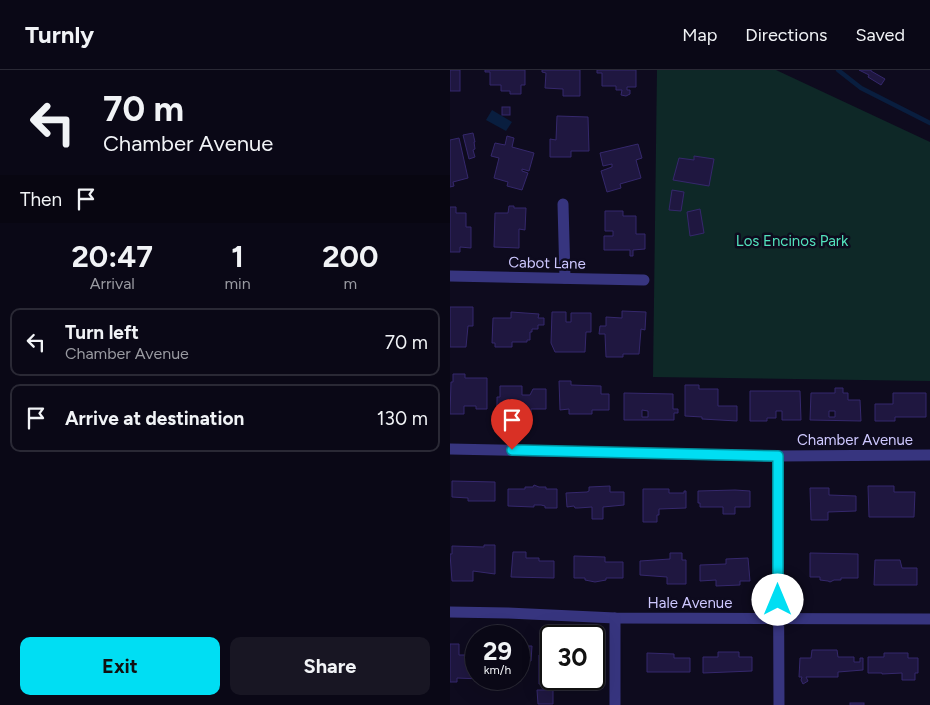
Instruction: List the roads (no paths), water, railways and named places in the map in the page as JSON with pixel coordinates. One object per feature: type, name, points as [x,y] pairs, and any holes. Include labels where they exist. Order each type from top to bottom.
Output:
[{"type":"street","points":[[564,204],[565,278]]},
{"type":"street","name":"Cabot Lane","points":[[450,276],[644,280]]},
{"type":"street","name":"Chamber Avenue","points":[[450,449],[778,456],[930,455]]},
{"type":"street","points":[[778,456],[779,705]]},
{"type":"street","name":"Hale Avenue","points":[[450,612],[616,618],[930,619]]},
{"type":"street","points":[[615,705],[616,618]]},
{"type":"water","points":[[492,110],[512,122],[506,131],[486,120]]},
{"type":"waterway","points":[[838,70],[861,88],[930,123]]},
{"type":"park label","name":"Los Encinos Park","points":[[792,241]]}]
